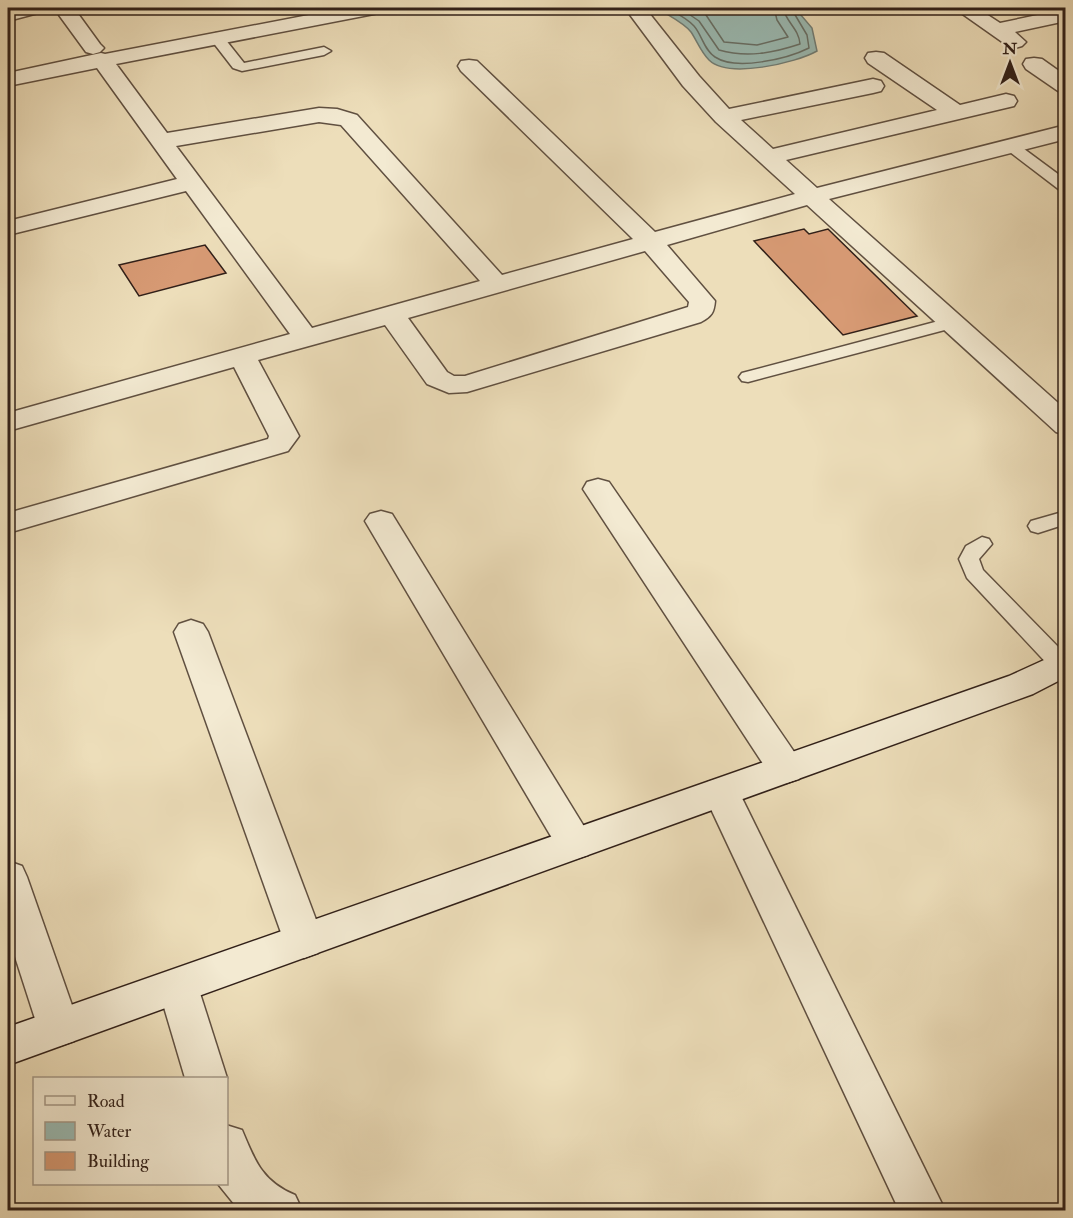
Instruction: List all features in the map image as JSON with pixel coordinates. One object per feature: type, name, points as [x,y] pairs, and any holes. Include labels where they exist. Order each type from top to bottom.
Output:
[{"type":"street","points":[[8,15],[35,8]]},
{"type":"street","points":[[8,79],[97,53],[309,8]]},
{"type":"street","points":[[8,65],[216,37],[374,8]]},
{"type":"street","points":[[635,8],[692,81],[724,117],[1065,426]]},
{"type":"street","points":[[964,8],[1017,43]]},
{"type":"street","points":[[69,15],[306,338]]},
{"type":"street","points":[[997,30],[1065,15]]},
{"type":"street","points":[[876,58],[956,113]]},
{"type":"street","points":[[1034,64],[1065,86]]},
{"type":"street","points":[[391,314],[437,378],[449,385],[467,384],[692,316],[701,311],[702,301],[651,241],[469,66]]},
{"type":"street","points":[[724,117],[873,86]]},
{"type":"street","points":[[769,157],[1006,101]]},
{"type":"street","points":[[162,141],[319,115],[337,116],[349,120],[496,284]]},
{"type":"street","points":[[8,422],[813,196],[1065,132]]},
{"type":"street","points":[[8,228],[192,182]]},
{"type":"street","points":[[8,523],[278,445],[284,436],[242,356]]},
{"type":"street","points":[[598,489],[786,769]]},
{"type":"street","points":[[381,521],[575,844]]},
{"type":"street","points":[[191,632],[304,941]]},
{"type":"street","points":[[8,1046],[1021,685],[1063,663]]},
{"type":"street","points":[[721,792],[922,1210]]},
{"type":"street","points":[[8,878],[59,1028]]},
{"type":"street","points":[[178,987],[206,1077]]},
{"type":"street","points":[[228,1150],[236,1174],[262,1203],[279,1210]]},
{"type":"lane","points":[[216,37],[242,67],[324,51]]},
{"type":"lane","points":[[1011,146],[1065,188]]},
{"type":"lane","points":[[748,377],[950,323]]},
{"type":"lane","points":[[1038,526],[1065,517]]},
{"type":"lane","points":[[982,544],[972,551],[969,559],[974,573],[1063,663]]},
{"type":"water","points":[[657,8],[795,8],[812,28],[817,51],[794,60],[762,67],[746,69],[718,66],[706,57],[688,28]]},
{"type":"building","points":[[804,229],[809,234],[828,229],[917,316],[843,335],[754,241]]},
{"type":"building","points":[[205,245],[226,273],[139,296],[119,265]]}]
